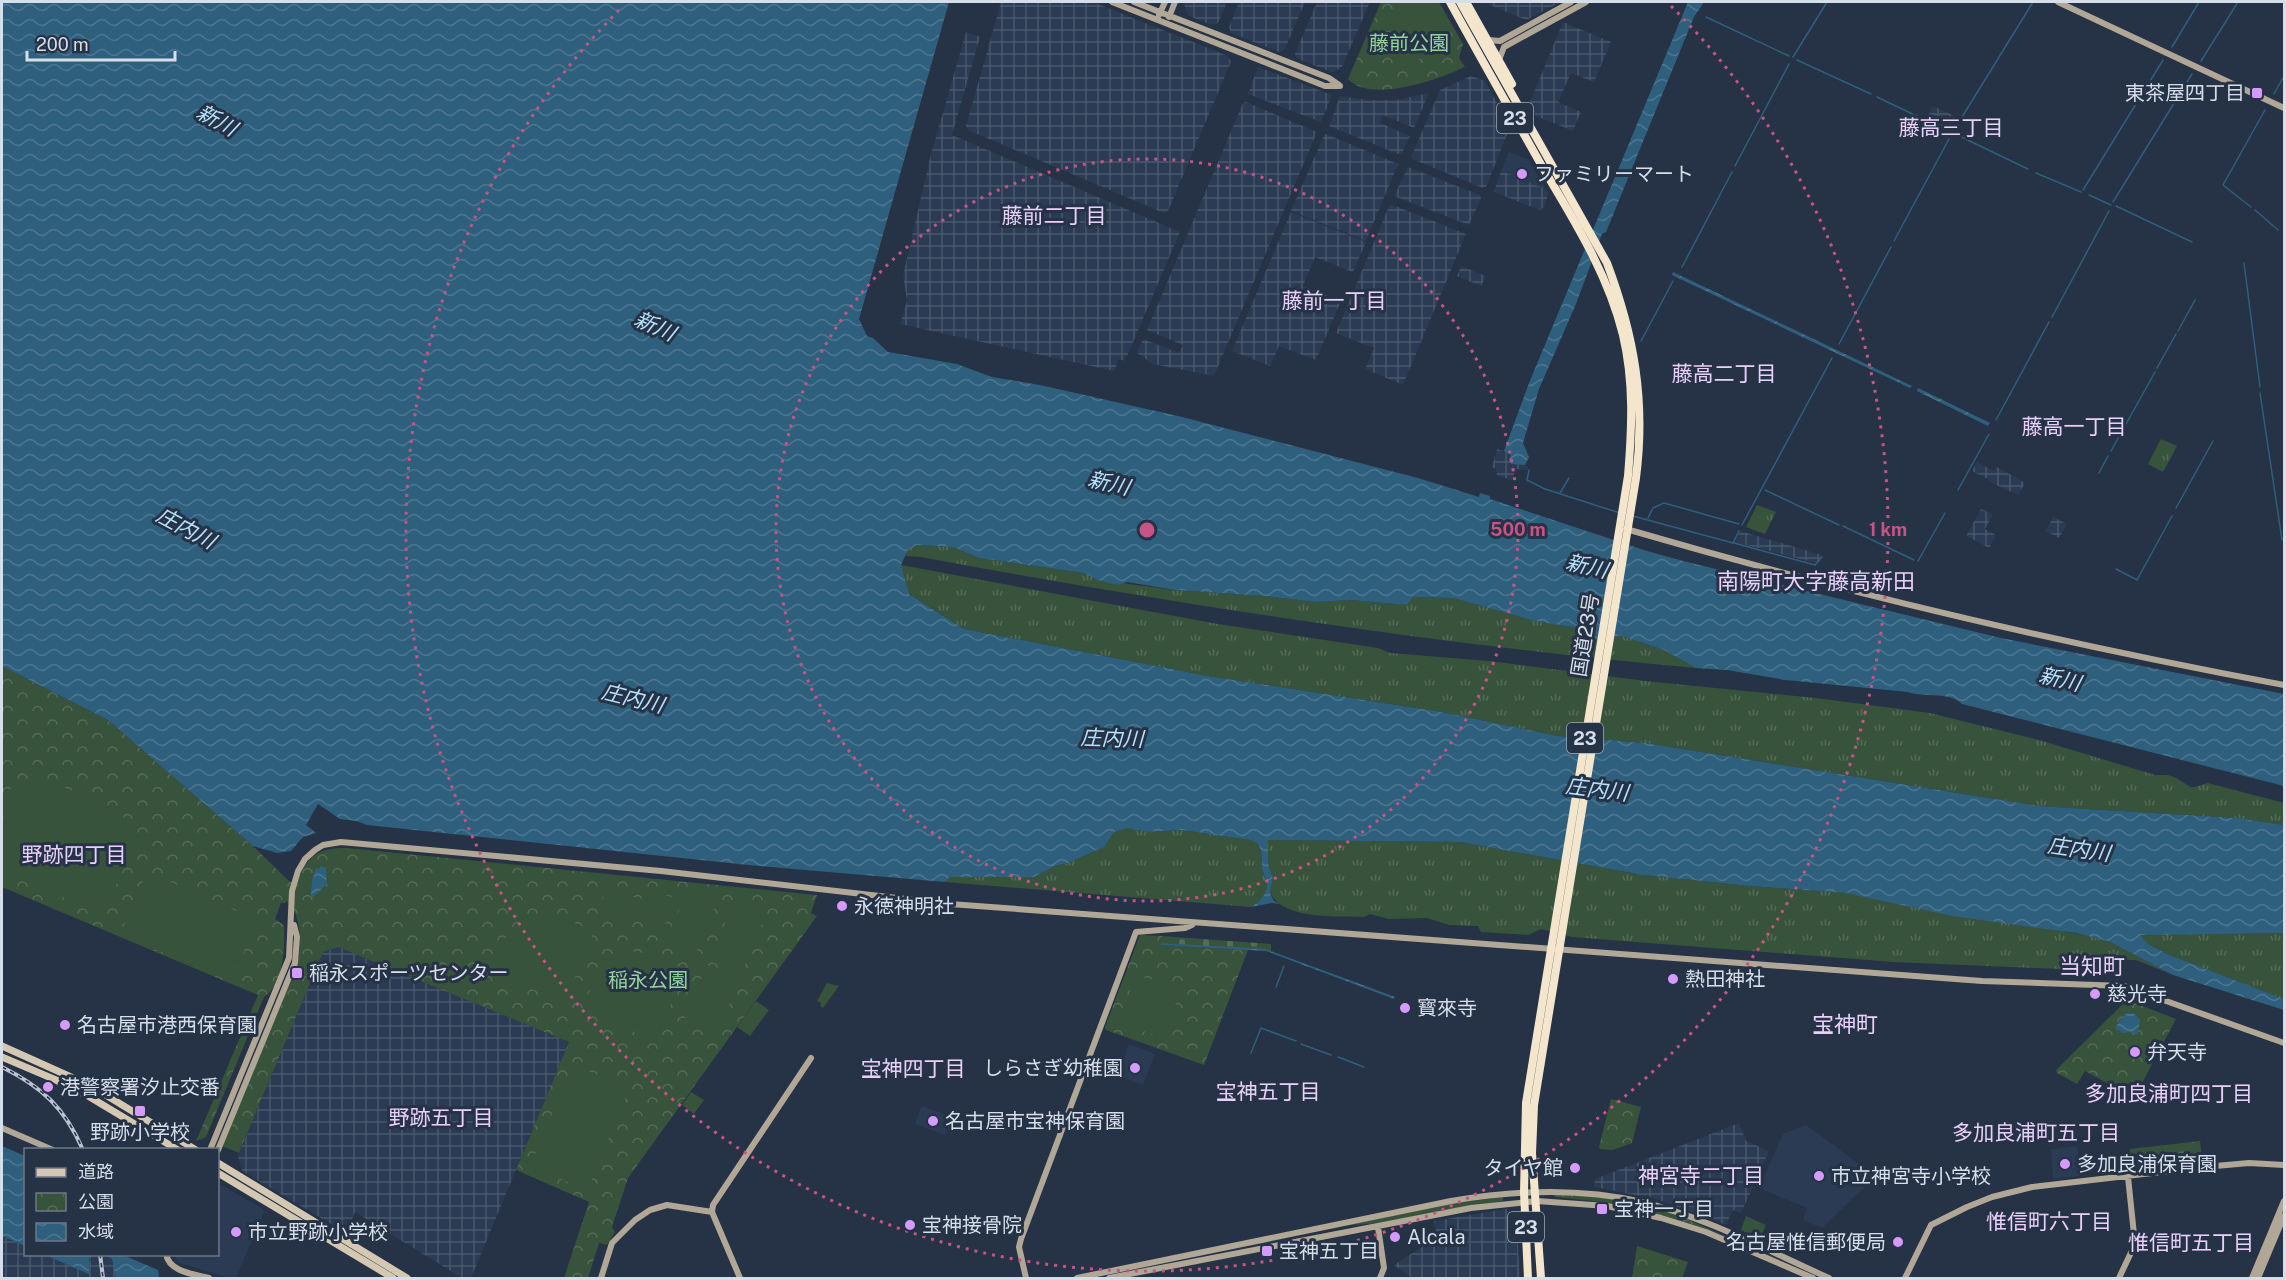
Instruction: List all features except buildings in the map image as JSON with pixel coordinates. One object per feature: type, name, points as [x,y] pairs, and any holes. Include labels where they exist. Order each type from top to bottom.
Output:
[{"type":"highway","name":"国道23号","points":[[1448,2],[1582,233],[1619,307]]},
{"type":"highway","name":"国道23号","points":[[1460,2],[1602,254],[1619,307],[1632,404],[1625,519],[1534,1083],[1524,1126],[1524,1202],[1528,1278]]},
{"type":"highway","points":[[1466,2],[1568,187],[1578,211]]},
{"type":"highway","name":"国道23号","points":[[1534,1083],[1532,1128],[1541,1278]]},
{"type":"main road","points":[[2,1046],[91,1086],[194,1148]]},
{"type":"main road","points":[[2,1057],[88,1096],[176,1148]]},
{"type":"main road","points":[[219,1164],[407,1278]]},
{"type":"main road","points":[[219,1174],[393,1278]]},
{"type":"street","points":[[1112,2],[1325,86],[1340,86],[1329,78],[1134,2]]},
{"type":"street","points":[[1157,19],[1165,2]]},
{"type":"street","points":[[1166,23],[1175,2]]},
{"type":"street","points":[[1488,40],[1500,41],[1571,2]]},
{"type":"street","points":[[1499,60],[1503,48],[1586,2]]},
{"type":"street","points":[[2058,2],[2284,108]]},
{"type":"street","points":[[1623,530],[1945,612],[2110,650],[2284,685]]},
{"type":"street","points":[[210,1148],[289,958],[292,891],[301,865],[323,845],[341,842],[650,870],[950,904],[1555,951],[1982,981],[2115,984],[2284,1043]]},
{"type":"street","points":[[219,1148],[295,963],[297,937],[292,919]]},
{"type":"street","points":[[1026,1278],[1019,1247],[1021,1239],[1136,932],[1185,928],[1195,923]]},
{"type":"street","points":[[740,1278],[712,1212],[713,1205],[811,1058]]},
{"type":"street","points":[[2,1128],[51,1148]]},
{"type":"street","points":[[1905,1278],[1931,1225],[1992,1197],[2022,1189],[2249,1163],[2284,1165]]},
{"type":"street","points":[[2119,1278],[2135,1244],[2128,1177]]},
{"type":"street","points":[[1077,1278],[1451,1201],[1536,1191],[1590,1193],[1663,1208],[1709,1225],[1829,1278]]},
{"type":"street","points":[[1109,1278],[1471,1208],[1537,1201],[1607,1206],[1661,1218],[1706,1232],[1813,1278]]},
{"type":"street","points":[[2252,1278],[2284,1201]]},
{"type":"street","points":[[601,1278],[612,1243],[635,1220],[650,1210],[667,1205],[712,1212]]},
{"type":"street","points":[[2258,1278],[2284,1216]]},
{"type":"street","points":[[1378,1227],[1384,1268],[1380,1278]]},
{"type":"street","points":[[166,1256],[172,1266],[209,1278]]},
{"type":"shaded area","points":[[1001,2],[1093,2],[1228,56],[1231,62],[1168,211],[1164,213],[968,130],[966,126]]},
{"type":"shaded area","points":[[1183,2],[1227,2],[1218,23],[1212,25],[1189,16]]},
{"type":"shaded area","points":[[1239,2],[1305,2],[1285,49],[1279,52],[1231,33],[1229,27]]},
{"type":"shaded area","points":[[1317,2],[1370,2],[1342,67],[1332,72],[1298,59],[1295,54]]},
{"type":"shaded area","points":[[1483,2],[1561,2],[1526,20]]},
{"type":"shaded area","points":[[1563,22],[1611,42],[1594,82],[1571,73],[1558,102],[1581,112],[1573,131],[1536,116],[1529,104]]},
{"type":"shaded area","points":[[966,32],[980,37],[952,135],[1180,232],[1125,361],[1119,359],[1114,371],[900,324],[907,301],[903,276],[930,158]]},
{"type":"shaded area","points":[[1258,67],[1332,95],[1321,122],[1248,94]]},
{"type":"shaded area","points":[[1471,76],[1485,81],[1510,127],[1486,187],[1483,188],[1411,157],[1440,90]]},
{"type":"shaded area","points":[[1429,93],[1414,128],[1383,115],[1380,123],[1410,136],[1401,155],[1329,126],[1340,96],[1367,100],[1397,100]]},
{"type":"shaded area","points":[[1246,102],[1317,132],[1214,376],[1153,364],[1137,353],[1143,339],[1179,353],[1183,345],[1147,330],[1243,103]]},
{"type":"shaded area","points":[[1933,106],[1959,118],[1951,131],[1926,119]]},
{"type":"shaded area","points":[[1326,134],[1398,164],[1366,241],[1291,211]]},
{"type":"shaded area","points":[[1509,152],[1529,160],[1546,189],[1501,171]]},
{"type":"shaded area","points":[[1408,167],[1480,195],[1481,198],[1469,225],[1394,196]]},
{"type":"shaded area","points":[[1501,171],[1546,189],[1548,193],[1545,206],[1540,210],[1494,192]]},
{"type":"shaded area","points":[[1390,204],[1466,234],[1403,385],[1365,369],[1374,348],[1336,333]]},
{"type":"shaded area","points":[[1291,212],[1366,242],[1353,272],[1315,257],[1303,286],[1341,301],[1316,360],[1279,346],[1270,366],[1232,351]]},
{"type":"shaded area","points":[[1461,266],[1486,276],[1481,286],[1457,276]]},
{"type":"shaded area","points":[[1497,449],[1510,453],[1512,455],[1510,459],[1514,463],[1528,466],[1528,470],[1516,469],[1512,480],[1497,476],[1496,469],[1492,467]]},
{"type":"shaded area","points":[[1977,462],[1994,471],[1997,467],[2025,483],[2018,495],[1972,471]]},
{"type":"shaded area","points":[[1981,509],[1993,514],[1985,529],[1996,535],[1989,548],[1966,536]]},
{"type":"shaded area","points":[[2053,517],[2067,524],[2059,538],[2046,531]]},
{"type":"shaded area","points":[[1740,531],[1822,555],[1815,563],[1735,542]]},
{"type":"shaded area","points":[[338,947],[569,1042],[471,1278],[462,1278],[355,1212],[346,1233],[242,1171],[238,1156],[323,952]]},
{"type":"shaded area","name":"しらさぎ幼稚園","points":[[1129,1044],[1155,1054],[1143,1085],[1117,1076]]},
{"type":"shaded area","name":"名古屋市宝神保育園","points":[[921,1107],[950,1116],[945,1135],[915,1124]]},
{"type":"shaded area","points":[[1739,1123],[1746,1141],[1769,1151],[1741,1213],[1733,1210],[1726,1225],[1656,1199],[1594,1187],[1595,1179]]},
{"type":"shaded area","name":"市立神宮寺小学校","points":[[1806,1125],[1874,1175],[1874,1178],[1822,1228],[1803,1220],[1807,1208],[1759,1188],[1783,1134]]},
{"type":"shaded area","name":"多加良浦保育園","points":[[2077,1146],[2080,1176],[2053,1179],[2051,1149]]},
{"type":"shaded area","name":"市立野跡小学校","points":[[219,1184],[265,1210],[236,1278],[179,1263],[175,1257],[219,1256]]},
{"type":"shaded area","points":[[1506,1209],[1516,1218],[1520,1278],[1412,1278],[1394,1265],[1437,1237],[1434,1221]]},
{"type":"shaded area","points":[[2,1236],[24,1246],[24,1256],[47,1256],[88,1273],[88,1264],[92,1256],[109,1256],[115,1266],[116,1278],[2,1278]]},
{"type":"green space","name":"藤前公園","points":[[1381,2],[1439,2],[1463,44],[1459,58],[1465,67],[1423,83],[1388,89],[1358,86],[1348,79]]},
{"type":"green space","points":[[1409,2],[1427,2],[1447,36],[1445,42],[1404,69],[1398,61],[1392,34],[1397,17]]},
{"type":"green space","points":[[2161,439],[2177,446],[2163,472],[2148,464]]},
{"type":"green space","points":[[1757,505],[1776,512],[1765,534],[1746,527]]},
{"type":"green space","points":[[917,545],[953,547],[979,558],[1084,573],[1098,580],[1175,590],[1315,602],[1351,600],[1407,605],[1413,597],[1453,598],[1535,621],[1584,629],[1592,639],[1622,636],[1664,650],[1696,668],[1501,647],[1307,622],[905,556],[908,550]]},
{"type":"green space","points":[[901,565],[1218,624],[1378,648],[1390,653],[1489,661],[1930,713],[2039,740],[2155,775],[2171,776],[2190,787],[2208,783],[2284,803],[2284,825],[2236,818],[2038,806],[1645,743],[1558,736],[1442,712],[1208,676],[964,629],[908,593]]},
{"type":"green space","name":"稲永公園","points":[[2,666],[108,720],[253,846],[290,882],[297,882],[305,865],[315,855],[337,848],[347,848],[817,895],[811,913],[817,916],[628,1178],[612,1227],[615,1232],[607,1245],[599,1243],[588,1278],[564,1278],[589,1202],[516,1170],[569,1042],[338,947],[323,952],[239,1153],[222,1146],[296,970],[300,945],[299,932],[293,909],[287,901],[281,903],[275,919],[284,925],[282,964],[276,983],[264,997],[206,1137],[196,1141],[258,995],[2,887]]},
{"type":"green space","points":[[18,780],[43,782],[72,791],[115,811],[135,828],[138,836],[103,913],[2,873],[5,809],[12,786]]},
{"type":"green space","points":[[1129,828],[1146,832],[1182,830],[1257,843],[1261,851],[1267,888],[1261,899],[1251,907],[945,882],[950,877],[1034,877],[1057,865],[1066,864],[1104,847],[1114,832]]},
{"type":"green space","points":[[1267,840],[1460,842],[1643,875],[1846,893],[2090,936],[2108,941],[2173,975],[2136,960],[2100,959],[2091,961],[2081,969],[1894,962],[1572,937],[1541,929],[1528,935],[1481,932],[1478,926],[1449,925],[1427,918],[1389,919],[1370,914],[1364,917],[1312,915],[1287,908],[1277,902],[1270,893],[1273,879],[1268,863]]},
{"type":"green space","points":[[147,872],[257,920],[231,982],[120,934]]},
{"type":"green space","points":[[608,886],[638,899],[626,927],[597,914]]},
{"type":"green space","points":[[646,887],[676,899],[664,927],[635,915]]},
{"type":"green space","points":[[688,890],[717,902],[695,955],[665,942]]},
{"type":"green space","points":[[733,904],[765,917],[741,974],[709,961]]},
{"type":"green space","points":[[537,914],[560,917],[594,931],[568,995],[558,1000],[492,972],[503,943],[512,928],[518,922]]},
{"type":"green space","points":[[2284,933],[2284,999],[2167,954],[2148,944],[2139,934]]},
{"type":"green space","points":[[1140,935],[1162,936],[1162,945],[1248,950],[1204,1065],[1106,1030],[1105,1027]]},
{"type":"green space","points":[[1162,936],[1271,944],[1271,951],[1162,943]]},
{"type":"green space","points":[[628,951],[651,954],[684,969],[659,1033],[649,1038],[583,1009],[594,981],[603,966],[617,955]]},
{"type":"green space","points":[[707,965],[740,979],[717,1034],[684,1020]]},
{"type":"green space","points":[[1139,977],[1163,984],[1174,998],[1176,1018],[1170,1041],[1125,1024],[1121,1014],[1135,978]]},
{"type":"green space","points":[[827,983],[839,986],[823,1008],[817,1001]]},
{"type":"green space","points":[[2127,1000],[2176,1019],[2134,1098],[2085,1071],[2077,1084],[2057,1073],[2056,1070]]},
{"type":"green space","points":[[756,1001],[769,1010],[750,1036],[737,1027]]},
{"type":"green space","points":[[575,1066],[624,1085],[628,1092],[589,1187],[583,1189],[535,1167],[533,1160],[571,1069]]},
{"type":"green space","points":[[691,1092],[704,1100],[694,1114],[682,1105]]},
{"type":"green space","points":[[1611,1099],[1641,1107],[1632,1143],[1613,1150],[1600,1149],[1599,1147]]},
{"type":"green space","points":[[2200,1141],[2202,1158],[2199,1162],[2133,1170],[2131,1168],[2130,1149]]},
{"type":"green space","points":[[1554,1194],[1598,1197],[1668,1211],[1799,1268],[1712,1231],[1603,1202],[1555,1197]]},
{"type":"green space","points":[[1503,1197],[1503,1201],[1371,1224],[1350,1225],[1453,1203]]},
{"type":"green space","points":[[1746,1216],[1766,1225],[1760,1239],[1741,1230]]},
{"type":"green space","points":[[1637,1246],[1688,1262],[1682,1278],[1632,1278]]},
{"type":"water","points":[[2,2],[949,2],[859,319],[867,336],[873,338],[888,352],[957,364],[992,377],[1040,385],[1178,416],[1418,478],[1479,497],[1480,493],[1490,496],[1490,499],[1687,562],[2001,638],[2284,694],[2284,786],[1962,704],[1950,697],[1696,668],[1664,650],[1622,636],[1592,639],[1584,629],[1535,621],[1453,598],[1413,597],[1407,605],[1351,600],[1315,602],[1175,590],[1127,582],[1118,585],[1098,580],[1084,573],[979,558],[953,547],[917,545],[908,550],[901,565],[909,594],[964,629],[1208,676],[1442,712],[1558,736],[1645,743],[2038,806],[2236,818],[2284,825],[2284,933],[2140,935],[2148,944],[2167,954],[2284,999],[2284,1010],[2173,975],[2108,941],[2076,933],[1953,916],[1846,893],[1643,875],[1460,842],[1268,840],[1268,863],[1273,879],[1270,893],[1274,901],[1280,904],[1272,903],[1251,907],[1261,899],[1267,888],[1261,851],[1257,843],[1182,830],[1146,832],[1129,828],[1114,832],[1104,847],[1066,864],[1057,865],[1034,877],[950,877],[945,882],[748,865],[367,825],[340,819],[318,804],[306,825],[316,833],[303,837],[291,851],[277,853],[253,846],[108,720],[2,666]]},
{"type":"water","points":[[1688,2],[1704,2],[1694,17],[1539,389],[1523,443],[1529,457],[1525,465],[1511,464],[1509,460],[1511,455],[1504,451],[1529,383]]},
{"type":"water","points":[[1673,272],[1912,386],[1910,388],[1676,277],[1672,275]]},
{"type":"water","points":[[1918,388],[1990,423],[1988,426],[1917,391]]},
{"type":"water","points":[[320,866],[326,868],[327,884],[313,897],[311,895],[312,881],[316,868],[319,869]]},
{"type":"water","points":[[1162,943],[1265,949],[1395,997],[1394,999],[1266,951],[1161,945]]},
{"type":"water","points":[[2128,1013],[2135,1014],[2140,1020],[2137,1035],[2130,1032],[2123,1033],[2115,1028]]},
{"type":"water","points":[[2,1146],[24,1156],[24,1246],[2,1236]]},
{"type":"water","points":[[47,1256],[92,1256],[89,1260],[89,1274]]},
{"type":"water","points":[[107,1256],[125,1256],[158,1270],[159,1278],[116,1278],[112,1259]]},
{"type":"waterway","points":[[1793,57],[1827,2]]},
{"type":"waterway","points":[[1954,130],[2033,2]]},
{"type":"waterway","points":[[2172,47],[2199,2]]},
{"type":"waterway","points":[[2201,61],[2238,2]]},
{"type":"waterway","points":[[1706,17],[1789,56]]},
{"type":"waterway","points":[[1797,60],[1871,94]]},
{"type":"waterway","points":[[2083,190],[2163,60]]},
{"type":"waterway","points":[[1735,166],[1789,64]]},
{"type":"waterway","points":[[2113,202],[2192,74]]},
{"type":"waterway","points":[[2274,94],[2284,76]]},
{"type":"waterway","points":[[1877,97],[1948,131]]},
{"type":"waterway","points":[[2251,207],[2223,185],[2265,110]]},
{"type":"waterway","points":[[1955,134],[2028,169]]},
{"type":"waterway","points":[[1894,241],[1949,139]]},
{"type":"waterway","points":[[1682,267],[1732,172]]},
{"type":"waterway","points":[[2036,173],[2081,192]]},
{"type":"waterway","points":[[2089,195],[2111,205]]},
{"type":"waterway","points":[[2116,206],[2192,242]]},
{"type":"waterway","points":[[2255,210],[2278,230]]},
{"type":"waterway","points":[[2052,317],[2109,211]]},
{"type":"waterway","points":[[1839,344],[1891,247]]},
{"type":"waterway","points":[[2244,263],[2260,387]]},
{"type":"waterway","points":[[1641,341],[1673,281]]},
{"type":"waterway","points":[[2178,331],[2195,300]]},
{"type":"waterway","points":[[1996,420],[2049,322]]},
{"type":"waterway","points":[[2157,368],[2176,334]]},
{"type":"waterway","points":[[1742,525],[1832,358]]},
{"type":"waterway","points":[[2111,451],[2155,372]]},
{"type":"waterway","points":[[2260,393],[2282,540]]},
{"type":"waterway","points":[[1958,490],[1989,434]]},
{"type":"waterway","points":[[2176,508],[2213,441]]},
{"type":"waterway","points":[[2099,473],[2108,456]]},
{"type":"waterway","points":[[1529,470],[1527,480],[1545,489],[1620,513]]},
{"type":"waterway","points":[[1560,493],[1569,478]]},
{"type":"waterway","points":[[1765,490],[1839,525]]},
{"type":"waterway","points":[[1648,518],[1653,508],[1664,503],[1739,524]]},
{"type":"waterway","points":[[1918,561],[1945,513]]},
{"type":"waterway","points":[[1633,516],[1733,543],[1739,531]]},
{"type":"waterway","points":[[2116,569],[2137,580],[2172,516]]},
{"type":"waterway","points":[[1843,526],[1914,560]]},
{"type":"waterway","points":[[1734,543],[1815,565],[1822,557]]},
{"type":"waterway","points":[[1276,987],[1284,966]]},
{"type":"waterway","points":[[1251,1053],[1261,1028],[1296,1041]]},
{"type":"waterway","points":[[1301,1044],[1331,1055]]},
{"type":"waterway","points":[[1338,1057],[1364,1067]]},
{"type":"railway","points":[[2,1067],[29,1082],[51,1100],[68,1122],[82,1148]]},
{"type":"railway","points":[[100,1256],[103,1278]]},
{"type":"place","name":"東茶屋四丁目","points":[[2257,93]]},
{"type":"place","name":"ファミリーマート","points":[[1522,174]]},
{"type":"place","name":"永徳神明社","points":[[842,906]]},
{"type":"place","name":"稲永スポーツセンター","points":[[297,973]]},
{"type":"place","name":"熱田神社","points":[[1673,979]]},
{"type":"place","name":"慈光寺","points":[[2095,994]]},
{"type":"place","name":"寳來寺","points":[[1405,1008]]},
{"type":"place","name":"名古屋市港西保育園","points":[[65,1025]]},
{"type":"place","name":"弁天寺","points":[[2135,1052]]},
{"type":"place","name":"しらさぎ幼稚園","points":[[1135,1068]]},
{"type":"place","name":"港警察署汐止交番","points":[[48,1087]]},
{"type":"place","name":"野跡小学校","points":[[140,1111]]},
{"type":"place","name":"名古屋市宝神保育園","points":[[933,1121]]},
{"type":"place","name":"多加良浦保育園","points":[[2065,1164]]},
{"type":"place","name":"タイヤ館","points":[[1575,1168]]},
{"type":"place","name":"市立神宮寺小学校","points":[[1819,1176]]},
{"type":"place","name":"宝神一丁目","points":[[1602,1209]]},
{"type":"place","name":"宝神接骨院","points":[[910,1225]]},
{"type":"place","name":"市立野跡小学校","points":[[236,1232]]},
{"type":"place","name":"Alcala","points":[[1395,1237]]},
{"type":"place","name":"名古屋惟信郵便局","points":[[1898,1242]]},
{"type":"place","name":"宝神五丁目","points":[[1267,1251]]},
{"type":"district","name":"藤高三丁目","points":[[1951,127]]},
{"type":"district","name":"藤前二丁目","points":[[1054,215]]},
{"type":"district","name":"藤前一丁目","points":[[1334,300]]},
{"type":"district","name":"藤高二丁目","points":[[1724,373]]},
{"type":"district","name":"藤高一丁目","points":[[2074,426]]},
{"type":"district","name":"南陽町大字藤高新田","points":[[1816,581]]},
{"type":"district","name":"野跡四丁目","points":[[74,854]]},
{"type":"district","name":"当知町","points":[[2092,966]]},
{"type":"district","name":"宝神町","points":[[1845,1024]]},
{"type":"district","name":"宝神四丁目","points":[[913,1068]]},
{"type":"district","name":"宝神五丁目","points":[[1268,1091]]},
{"type":"district","name":"多加良浦町四丁目","points":[[2169,1093]]},
{"type":"district","name":"野跡五丁目","points":[[441,1117]]},
{"type":"district","name":"多加良浦町五丁目","points":[[2036,1132]]},
{"type":"district","name":"神宮寺二丁目","points":[[1701,1175]]},
{"type":"district","name":"惟信町六丁目","points":[[2049,1221]]},
{"type":"district","name":"惟信町五丁目","points":[[2191,1242]]},
{"type":"water label","name":"新川","points":[[217,120]]},
{"type":"water label","name":"新川","points":[[655,326]]},
{"type":"water label","name":"新川","points":[[1109,483]]},
{"type":"water label","name":"庄内川","points":[[186,528]]},
{"type":"water label","name":"新川","points":[[1587,566]]},
{"type":"water label","name":"新川","points":[[2060,679]]},
{"type":"water label","name":"庄内川","points":[[633,698]]},
{"type":"water label","name":"庄内川","points":[[1112,738]]},
{"type":"water label","name":"庄内川","points":[[1597,789]]},
{"type":"water label","name":"庄内川","points":[[2079,849]]}]
